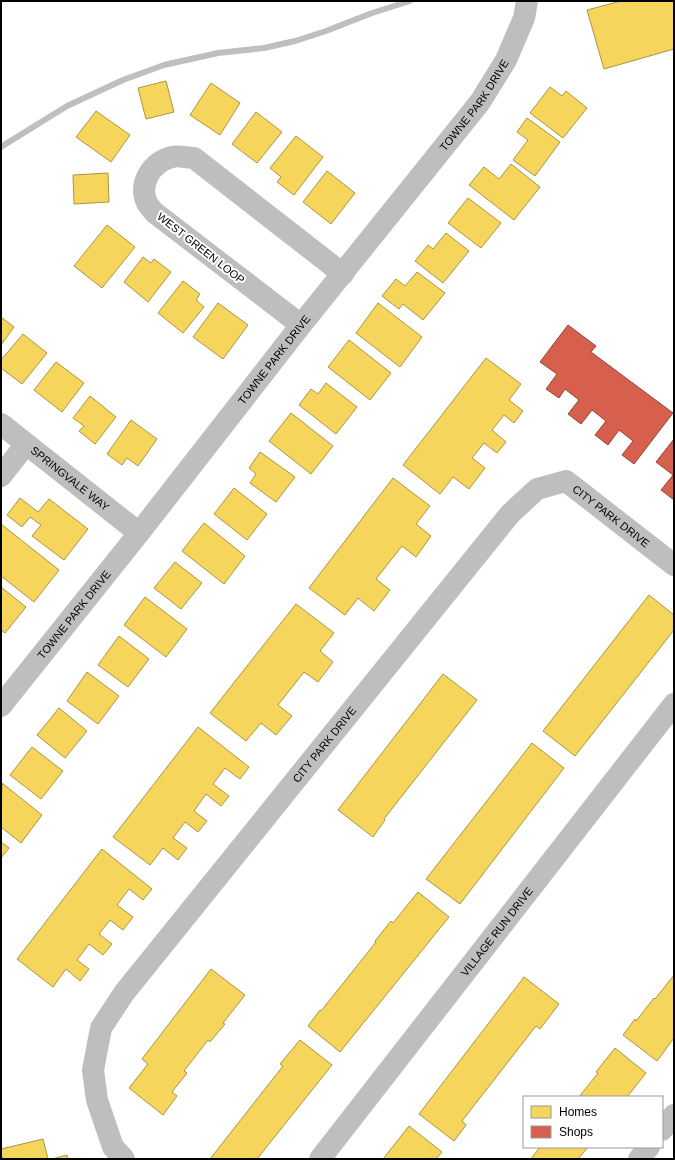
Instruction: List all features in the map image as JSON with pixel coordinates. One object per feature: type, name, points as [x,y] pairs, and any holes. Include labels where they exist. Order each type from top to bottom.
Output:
[{"type":"street","name":"TOWNE PARK DRIVE","points":[[1,706],[139,533],[301,325],[480,102],[506,60],[524,18],[527,1]]},
{"type":"street","name":"WEST GREEN LOOP","points":[[301,325],[155,213],[147,203],[144,193],[145,183],[150,172],[158,163],[173,156],[194,158],[343,274]]},
{"type":"street","name":"SPRINGVALE WAY","points":[[1,424],[139,533]]},
{"type":"street","points":[[1,476],[26,444]]},
{"type":"street","name":"CITY PARK DRIVE","points":[[124,1159],[113,1147],[97,1100],[93,1070],[101,1028],[124,993],[510,514],[537,489],[566,481],[674,565]]},
{"type":"street","name":"VILLAGE RUN DRIVE","points":[[320,1159],[674,704]]},
{"type":"street","points":[[663,1129],[674,1114]]},
{"type":"street","points":[[639,1159],[648,1148]]},
{"type":"building: Homes","points":[[621,1],[674,1],[674,49],[604,69],[587,10]]},
{"type":"building: Homes","points":[[166,81],[174,112],[146,119],[138,88]]},
{"type":"building: Homes","points":[[211,83],[240,103],[220,135],[190,115]]},
{"type":"building: Homes","points":[[550,87],[562,96],[566,91],[587,108],[563,138],[530,113]]},
{"type":"building: Homes","points":[[96,111],[130,135],[111,162],[76,137]]},
{"type":"building: Homes","points":[[256,112],[282,132],[257,163],[232,144]]},
{"type":"building: Homes","points":[[527,118],[560,142],[535,176],[513,160],[528,140],[517,132]]},
{"type":"building: Homes","points":[[296,136],[323,157],[294,195],[277,182],[281,177],[270,168]]},
{"type":"building: Homes","points":[[511,164],[540,187],[514,220],[469,185],[484,167],[499,179]]},
{"type":"building: Homes","points":[[327,171],[355,193],[331,224],[303,202]]},
{"type":"building: Homes","points":[[108,173],[109,202],[74,204],[73,175]]},
{"type":"building: Homes","points":[[468,198],[501,223],[481,248],[448,223]]},
{"type":"building: Homes","points":[[107,225],[135,247],[102,288],[74,266]]},
{"type":"building: Homes","points":[[446,233],[469,251],[443,283],[415,261],[428,245],[433,249]]},
{"type":"building: Homes","points":[[143,257],[151,263],[154,259],[171,272],[148,302],[124,282]]},
{"type":"building: Homes","points":[[417,272],[445,293],[423,320],[403,304],[399,309],[382,296],[396,279],[405,286]]},
{"type":"building: Homes","points":[[183,281],[200,294],[196,300],[204,307],[183,333],[158,313]]},
{"type":"building: Homes","points":[[218,303],[248,325],[223,359],[193,337]]},
{"type":"building: Homes","points":[[378,303],[422,337],[400,367],[356,333]]},
{"type":"building: Homes","points":[[1,317],[14,327],[1,345]]},
{"type":"building: Homes","points":[[23,334],[47,353],[22,384],[1,368],[1,360]]},
{"type":"building: Homes","points":[[349,340],[391,373],[370,400],[328,367]]},
{"type":"building: Homes","points":[[486,358],[521,384],[509,400],[523,411],[514,423],[504,415],[492,430],[506,442],[497,453],[484,443],[472,458],[485,468],[469,489],[453,477],[440,494],[403,465]]},
{"type":"building: Homes","points":[[56,362],[84,383],[62,412],[34,390]]},
{"type":"building: Homes","points":[[326,383],[357,407],[336,434],[299,405],[311,389],[318,394]]},
{"type":"building: Homes","points":[[90,396],[116,417],[95,444],[79,431],[84,426],[73,418]]},
{"type":"building: Homes","points":[[291,413],[333,446],[311,474],[269,441]]},
{"type":"building: Homes","points":[[131,420],[157,439],[138,466],[127,458],[122,465],[107,454]]},
{"type":"building: Homes","points":[[260,452],[295,477],[276,502],[250,483],[256,474],[249,468]]},
{"type":"building: Homes","points":[[393,478],[430,506],[416,524],[431,536],[416,557],[402,546],[376,579],[390,590],[374,611],[358,598],[345,615],[309,588]]},
{"type":"building: Homes","points":[[234,488],[267,514],[247,540],[214,514]]},
{"type":"building: Homes","points":[[20,498],[38,512],[49,499],[88,529],[64,560],[32,536],[41,525],[30,517],[22,527],[7,515]]},
{"type":"building: Homes","points":[[204,523],[245,556],[224,584],[182,551]]},
{"type":"building: Homes","points":[[1,524],[59,570],[34,602],[1,576]]},
{"type":"building: Homes","points":[[175,562],[202,583],[181,609],[154,588]]},
{"type":"building: Homes","points":[[1,587],[26,607],[5,633],[1,630]]},
{"type":"building: Homes","points":[[649,595],[674,615],[674,630],[575,756],[543,731]]},
{"type":"building: Homes","points":[[145,597],[187,629],[166,657],[124,625]]},
{"type":"building: Homes","points":[[296,604],[334,633],[320,651],[333,662],[318,682],[304,672],[278,705],[292,716],[276,735],[261,723],[246,741],[210,713]]},
{"type":"building: Homes","points":[[119,636],[149,659],[128,687],[98,665]]},
{"type":"building: Homes","points":[[87,672],[119,696],[98,724],[67,701]]},
{"type":"building: Homes","points":[[443,674],[477,700],[384,819],[385,820],[373,837],[338,810]]},
{"type":"building: Homes","points":[[59,708],[87,731],[65,758],[37,735]]},
{"type":"building: Homes","points":[[198,727],[249,767],[240,779],[225,768],[213,784],[229,796],[221,806],[206,794],[194,811],[207,821],[198,832],[185,822],[173,838],[187,848],[178,860],[163,848],[150,865],[113,837]]},
{"type":"building: Homes","points":[[532,743],[564,768],[460,904],[426,879]]},
{"type":"building: Homes","points":[[32,747],[63,771],[41,799],[10,775]]},
{"type":"building: Homes","points":[[2,783],[42,815],[21,843],[1,827]]},
{"type":"building: Homes","points":[[1,842],[9,848],[1,858]]},
{"type":"building: Homes","points":[[102,849],[152,889],[143,900],[129,889],[117,905],[133,917],[123,930],[110,920],[99,934],[112,944],[103,955],[89,944],[77,960],[89,969],[80,981],[66,969],[53,987],[17,959]]},
{"type":"building: Homes","points":[[418,892],[449,917],[340,1052],[308,1026],[376,942],[375,941],[391,921],[393,923]]},
{"type":"building: Homes","points":[[211,969],[245,995],[223,1023],[225,1024],[210,1042],[208,1040],[184,1071],[187,1073],[172,1092],[177,1096],[163,1115],[129,1088],[148,1064],[142,1059]]},
{"type":"building: Homes","points":[[674,975],[674,1038],[657,1061],[623,1035],[635,1019],[636,1021]]},
{"type":"building: Homes","points":[[524,977],[559,1004],[540,1029],[536,1026],[462,1121],[466,1125],[454,1141],[419,1114]]},
{"type":"building: Homes","points":[[300,1040],[332,1065],[257,1159],[210,1159],[283,1066],[280,1064]]},
{"type":"building: Homes","points":[[615,1048],[646,1073],[628,1096],[580,1096],[598,1073],[596,1072]]},
{"type":"building: Homes","points":[[409,1126],[442,1152],[436,1159],[383,1159]]},
{"type":"building: Homes","points":[[43,1139],[48,1159],[2,1159],[1,1149]]},
{"type":"building: Homes","points":[[539,1148],[587,1148],[578,1159],[531,1159]]},
{"type":"building: Homes","points":[[67,1155],[68,1159],[52,1159]]},
{"type":"building: Shops","points":[[568,325],[596,346],[591,352],[673,413],[634,464],[622,455],[633,441],[619,430],[608,445],[595,435],[606,421],[592,410],[581,424],[568,414],[579,400],[565,389],[559,398],[546,389],[557,374],[540,362]]},
{"type":"building: Shops","points":[[674,439],[674,500],[661,490],[673,475],[656,462]]},
{"type":"waterway","points":[[1,147],[67,106],[123,80],[164,65],[218,53],[264,48],[295,41],[410,1]]}]
